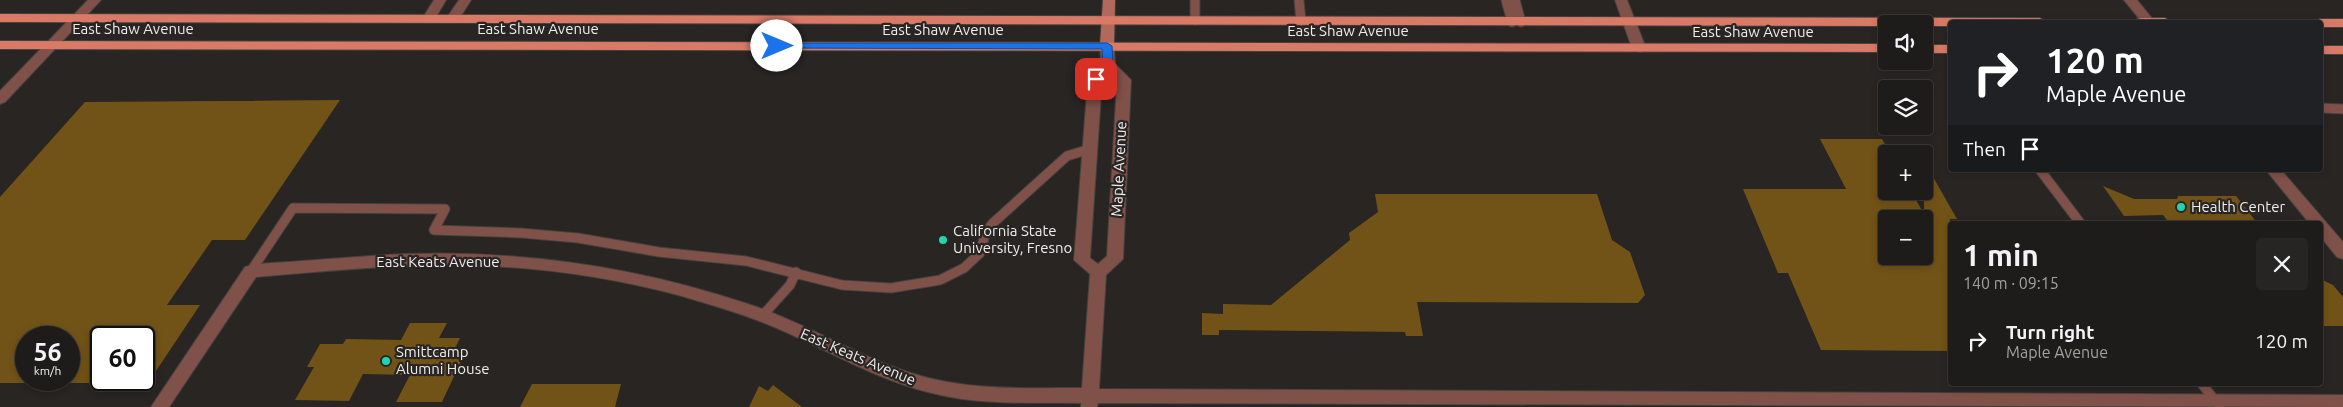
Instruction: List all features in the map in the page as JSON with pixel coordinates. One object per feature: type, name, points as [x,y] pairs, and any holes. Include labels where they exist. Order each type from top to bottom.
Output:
[{"type":"main road","name":"East Shaw Avenue","points":[[0,18],[1948,22]]},
{"type":"main road","points":[[2323,23],[2343,23]]},
{"type":"main road","name":"East Shaw Avenue","points":[[0,45],[1878,48]]},
{"type":"main road","points":[[1933,48],[1948,49]]},
{"type":"main road","points":[[2323,50],[2343,50]]},
{"type":"street","points":[[0,98],[95,0]]},
{"type":"street","points":[[428,19],[440,0]]},
{"type":"street","points":[[452,19],[465,0]]},
{"type":"street","points":[[1108,65],[1109,0]]},
{"type":"street","points":[[1621,0],[1640,48]]},
{"type":"street","points":[[2130,0],[2147,20]]},
{"type":"street","name":"Maple Avenue","points":[[1108,65],[1124,80],[1115,260],[1098,272],[1082,260],[1096,79],[1108,65]]},
{"type":"street","points":[[2276,172],[2316,221]]},
{"type":"street","points":[[2323,230],[2343,253]]},
{"type":"street","name":"East Keats Avenue","points":[[251,271],[411,259],[461,259],[576,268],[698,294],[763,315],[896,376],[931,387],[982,395],[1089,402],[1996,404],[2343,402]]},
{"type":"street","points":[[160,407],[251,271]]},
{"type":"street","points":[[1089,402],[1098,272]]},
{"type":"lane","points":[[1194,0],[1195,20]]},
{"type":"lane","points":[[1299,0],[1301,21]]},
{"type":"lane","points":[[1506,0],[1517,22]]},
{"type":"lane","points":[[1515,0],[1517,22]]},
{"type":"lane","points":[[2323,108],[2343,109]]},
{"type":"lane","points":[[251,271],[293,208],[445,209],[434,230],[521,233],[578,238],[678,255],[746,261],[842,285],[866,288],[891,288],[940,280],[958,272],[982,252],[987,230],[1067,156],[1090,149]]},
{"type":"lane","points":[[2042,172],[2079,221]]},
{"type":"lane","points":[[763,315],[790,285],[796,272]]},
{"type":"lane","points":[[2204,386],[2218,404]]},
{"type":"building","points":[[340,100],[245,240],[212,240],[167,305],[200,305],[155,372],[155,326],[90,326],[90,383],[80,383],[80,326],[15,326],[15,383],[0,383],[0,197],[85,102]]},
{"type":"building","points":[[1820,139],[1882,139],[1885,145],[1878,145],[1878,200],[1916,200],[1922,210],[1878,210],[1878,265],[1933,265],[1933,210],[1924,210],[1924,200],[1933,200],[1933,177],[1957,219],[1950,219],[1948,221],[1948,351],[1821,350],[1788,273],[1778,273],[1743,189],[1846,189]]},
{"type":"building","name":"Health Center","points":[[2103,186],[2134,199],[2177,199],[2178,196],[2236,196],[2256,221],[2168,221],[2163,215],[2124,216]]},
{"type":"building","points":[[1375,194],[1597,194],[1612,240],[1630,252],[1645,295],[1638,303],[1417,302],[1423,336],[1406,336],[1405,332],[1219,330],[1219,335],[1202,335],[1202,313],[1223,314],[1223,304],[1271,305],[1350,240],[1349,233],[1378,212]]},
{"type":"building","points":[[2323,280],[2333,285],[2343,297],[2343,326],[2323,326]]},
{"type":"building","name":"Smittcamp Alumni House","points":[[410,323],[447,323],[439,338],[460,338],[452,355],[464,355],[442,402],[396,402],[410,375],[363,374],[349,401],[295,400],[314,367],[307,367],[320,344],[343,344],[346,339],[401,340]]},
{"type":"building","points":[[532,384],[621,384],[615,407],[520,407]]},
{"type":"building","points":[[773,385],[802,407],[749,407],[759,386],[768,391]]},
{"type":"place","name":"Health Center","points":[[2181,207]]},
{"type":"place","name":"California State University, Fresno","points":[[943,240]]},
{"type":"place","name":"Smittcamp Alumni House","points":[[386,361]]},
{"type":"route","points":[[777,46],[1107,46],[1108,65],[1096,79]]}]
